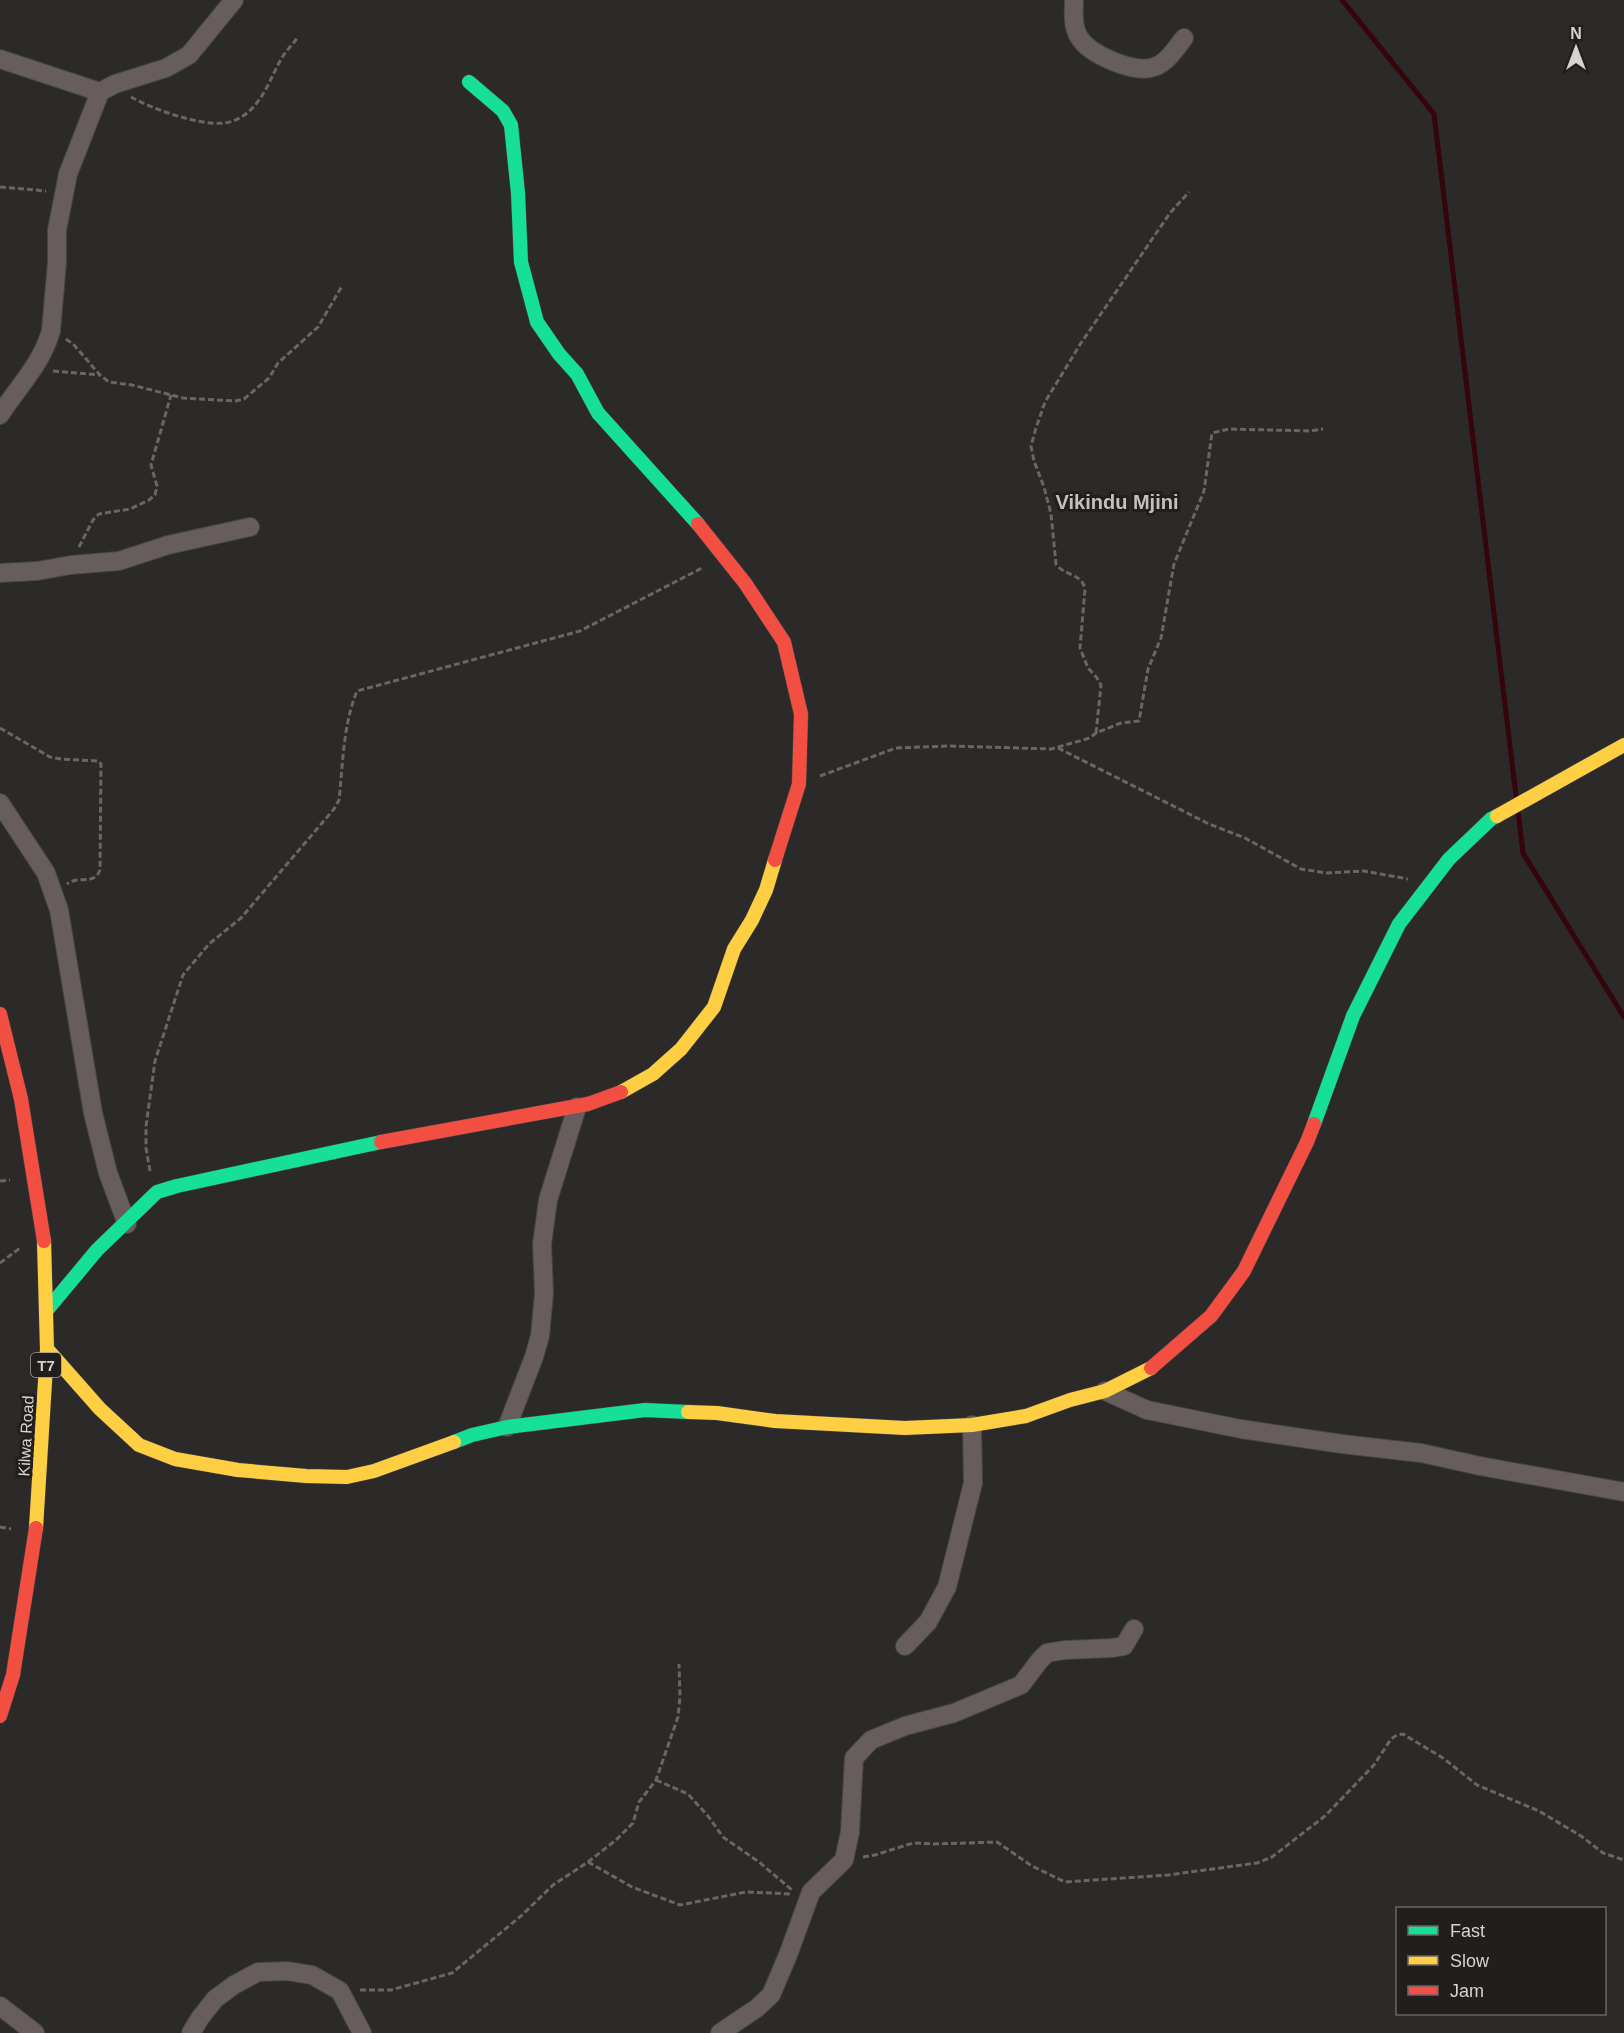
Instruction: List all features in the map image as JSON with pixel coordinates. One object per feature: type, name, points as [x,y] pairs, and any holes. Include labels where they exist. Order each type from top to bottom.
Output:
[{"type":"main road","points":[[47,1310],[98,1250],[158,1192],[399,1139],[577,1107],[617,1094],[653,1074],[681,1048],[714,1007],[734,949],[752,920],[766,890],[799,784],[801,714],[784,642],[724,557],[685,508],[598,413],[577,374],[537,322],[521,262],[519,193],[512,125],[503,111],[469,82]]},
{"type":"main road","points":[[47,1349],[100,1409],[139,1445],[175,1459],[238,1470],[347,1477],[374,1471],[472,1435],[507,1427],[645,1410],[717,1413],[775,1422],[905,1428],[972,1425],[1026,1416],[1070,1400],[1105,1392],[1156,1365],[1211,1316],[1244,1271],[1307,1142],[1353,1016],[1399,924],[1449,859],[1491,819],[1624,745]]},
{"type":"main road","name":"Kilwa Road","points":[[0,1014],[21,1099],[44,1230],[47,1310],[47,1349],[36,1534],[6,1676],[0,1716]]},
{"type":"street","points":[[0,59],[105,90],[166,68],[189,55],[234,0]]},
{"type":"street","points":[[1074,0],[1074,18],[1080,39],[1099,56],[1125,65],[1139,68],[1154,67],[1166,60],[1184,38]]},
{"type":"street","points":[[0,415],[33,370],[48,341],[51,331],[57,262],[57,230],[68,174],[105,90]]},
{"type":"street","points":[[0,573],[119,561],[168,545],[250,527]]},
{"type":"street","points":[[0,802],[46,873],[59,910],[93,1113],[108,1173],[127,1224]]},
{"type":"street","points":[[507,1427],[540,1336],[544,1293],[542,1245],[548,1200],[577,1107]]},
{"type":"street","points":[[1105,1392],[1147,1410],[1241,1429],[1421,1453],[1624,1492]]},
{"type":"street","points":[[905,1646],[928,1622],[947,1587],[973,1483],[972,1425]]},
{"type":"street","points":[[720,2033],[757,2008],[771,1995],[811,1892],[844,1860],[850,1832],[854,1758],[871,1740],[905,1726],[954,1713],[1022,1684],[1047,1653],[1124,1646],[1134,1629]]},
{"type":"street","points":[[191,2033],[215,1999],[234,1985],[258,1972],[287,1971],[312,1974],[340,1991],[362,2033]]},
{"type":"street","points":[[0,2006],[35,2033]]},
{"type":"path","points":[[105,90],[182,117],[226,123],[242,117],[256,104],[282,57],[297,38]]},
{"type":"path","points":[[0,187],[64,192]]},
{"type":"path","points":[[1096,733],[1101,685],[1088,668],[1080,648],[1083,582],[1060,569],[1056,564],[1051,514],[1031,446],[1045,402],[1081,343],[1170,213],[1189,192]]},
{"type":"path","points":[[51,331],[74,345],[100,375],[110,382],[171,395],[235,401],[244,399],[268,378],[278,363],[318,327],[342,286]]},
{"type":"path","points":[[33,370],[100,375]]},
{"type":"path","points":[[71,565],[93,520],[99,514],[130,509],[155,495],[157,486],[151,465],[171,395]]},
{"type":"path","points":[[799,784],[896,748],[951,746],[1051,749],[1090,738],[1096,733],[1121,723],[1141,719],[1148,669],[1161,639],[1174,564],[1204,491],[1212,433],[1229,429],[1311,431],[1323,429]]},
{"type":"path","points":[[158,1192],[146,1148],[146,1126],[155,1061],[183,975],[210,944],[241,918],[334,809],[339,800],[347,725],[351,705],[357,691],[580,632],[724,557]]},
{"type":"path","points":[[0,728],[50,757],[98,761],[102,764],[100,870],[94,879],[74,880],[65,886],[61,891],[59,910]]},
{"type":"path","points":[[1057,747],[1209,824],[1245,838],[1301,869],[1327,873],[1364,871],[1430,883]]},
{"type":"path","points":[[340,1991],[391,1990],[452,1973],[506,1929],[553,1885],[616,1840],[633,1823],[639,1802],[656,1780],[678,1717],[679,1664]]},
{"type":"path","points":[[844,1860],[875,1855],[913,1843],[997,1842],[1032,1866],[1065,1882],[1168,1875],[1257,1863],[1272,1857],[1325,1816],[1374,1765],[1391,1739],[1403,1734],[1443,1758],[1477,1785],[1539,1811],[1581,1836],[1603,1853],[1624,1860]]},
{"type":"path","points":[[588,1862],[632,1887],[680,1905],[746,1892],[797,1894],[759,1862],[723,1837],[688,1794],[656,1780]]},
{"type":"waterway","points":[[1342,0],[1434,114],[1516,796]]},
{"type":"waterway","points":[[1518,811],[1523,853],[1624,1017]]},
{"type":"traffic: fast","points":[[469,82],[503,111],[511,125],[518,193],[521,262],[537,322],[559,354],[577,374],[598,413],[698,524]]},
{"type":"traffic: fast","points":[[1314,1124],[1353,1016],[1399,924],[1449,859],[1497,816]]},
{"type":"traffic: fast","points":[[47,1310],[97,1250],[157,1192],[381,1142]]},
{"type":"traffic: fast","points":[[454,1442],[472,1435],[507,1427],[645,1410],[688,1412]]},
{"type":"traffic: slow","points":[[1497,816],[1624,745]]},
{"type":"traffic: slow","points":[[621,1092],[653,1074],[681,1049],[714,1007],[734,949],[752,920],[766,890],[775,860]]},
{"type":"traffic: slow","points":[[36,1528],[47,1349],[44,1241]]},
{"type":"traffic: slow","points":[[47,1349],[100,1409],[139,1445],[175,1459],[238,1470],[347,1477],[374,1471],[454,1442]]},
{"type":"traffic: slow","points":[[688,1412],[717,1413],[775,1421],[905,1428],[972,1425],[1026,1416],[1070,1400],[1105,1391],[1151,1368]]},
{"type":"traffic: jam","points":[[698,524],[745,583],[784,642],[801,714],[799,784],[775,860]]},
{"type":"traffic: jam","points":[[0,1014],[21,1099],[44,1241]]},
{"type":"traffic: jam","points":[[381,1142],[588,1104],[621,1092]]},
{"type":"traffic: jam","points":[[1151,1368],[1211,1316],[1244,1271],[1314,1124]]},
{"type":"traffic: jam","points":[[0,1716],[13,1675],[36,1528]]},
{"type":"district","name":"Vikindu Mjini","points":[[1117,502]]}]
